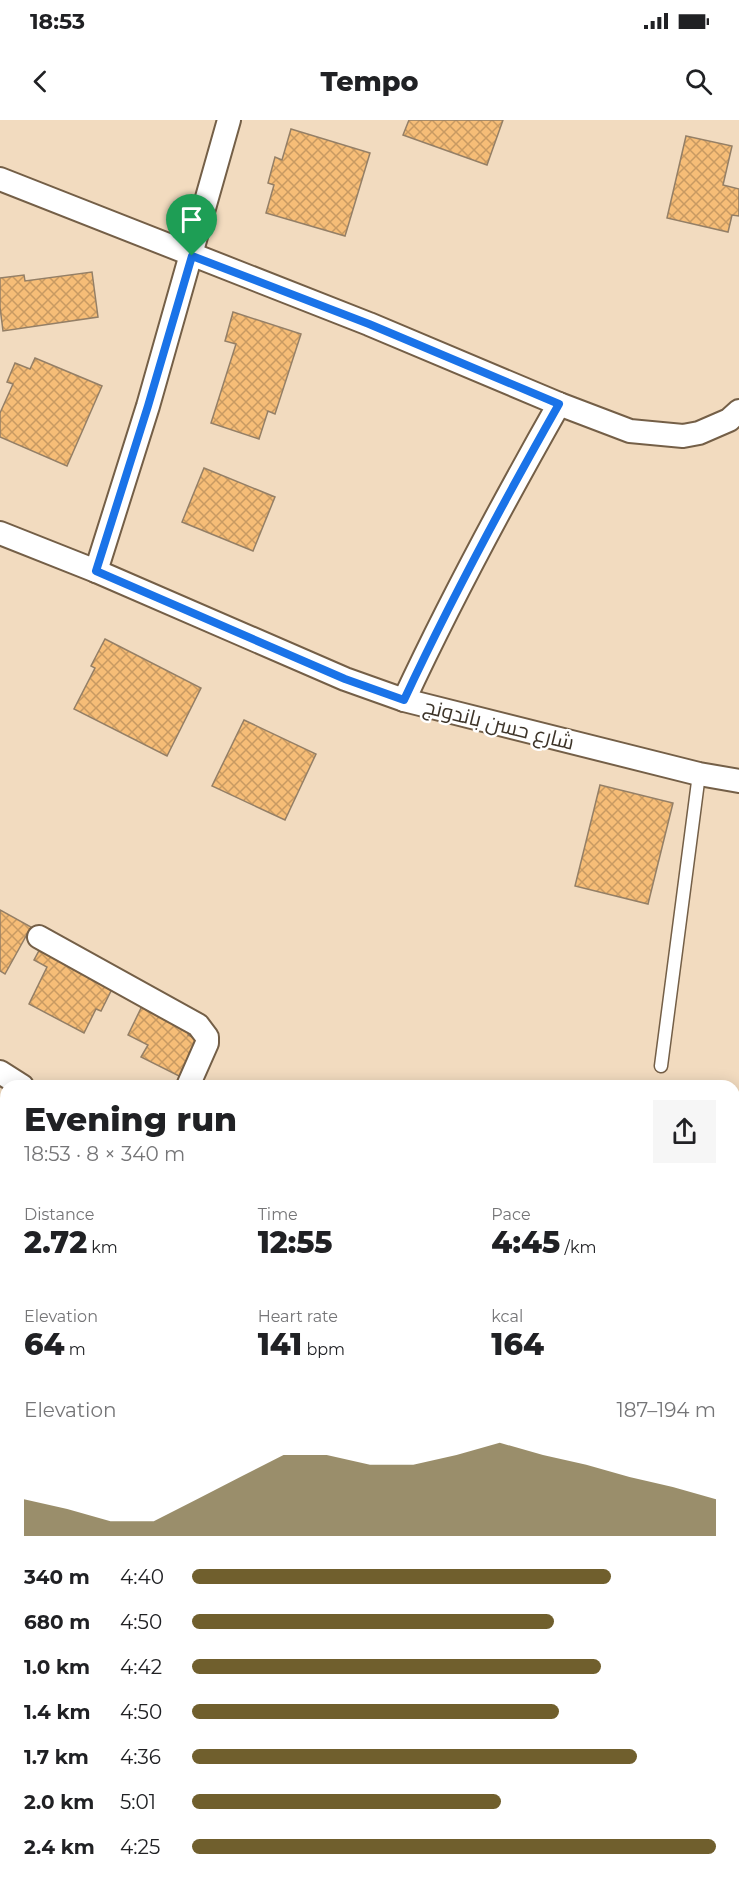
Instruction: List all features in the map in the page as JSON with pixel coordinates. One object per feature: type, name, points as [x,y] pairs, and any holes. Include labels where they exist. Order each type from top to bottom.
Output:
[{"type":"street","points":[[96,571],[148,406],[229,120]]},
{"type":"street","points":[[0,179],[369,324],[559,404],[630,431],[683,436],[723,424],[739,411]]},
{"type":"street","points":[[404,700],[442,619],[559,404]]},
{"type":"street","name":"شارع حسن باندونج","points":[[0,533],[96,571],[325,671],[404,700],[699,774],[739,781]]},
{"type":"street","points":[[39,938],[198,1025],[207,1037],[207,1044],[191,1080]]},
{"type":"lane","points":[[661,1066],[699,774]]},
{"type":"building","points":[[409,120],[503,120],[487,165],[403,135]]},
{"type":"building","points":[[291,129],[370,153],[345,236],[266,213],[274,185],[268,183],[275,157],[282,160]]},
{"type":"building","points":[[686,136],[732,146],[723,185],[739,189],[739,216],[732,215],[728,232],[667,218]]},
{"type":"building","points":[[92,272],[98,317],[3,331],[0,278],[24,275],[25,281]]},
{"type":"building","points":[[233,312],[301,334],[275,414],[268,411],[259,439],[211,423],[236,344],[225,341]]},
{"type":"building","points":[[35,358],[102,386],[67,466],[0,437],[0,413],[13,384],[7,382],[15,363],[30,369]]},
{"type":"building","points":[[204,468],[275,497],[253,551],[182,522]]},
{"type":"building","points":[[105,639],[201,688],[167,756],[74,709],[95,668],[91,666]]},
{"type":"building","points":[[244,720],[316,754],[285,820],[212,786]]},
{"type":"building","points":[[600,785],[673,803],[648,904],[575,886]]},
{"type":"building","points":[[0,910],[31,927],[5,974],[0,971]]},
{"type":"building","points":[[41,947],[114,985],[101,1011],[96,1009],[84,1033],[29,1004],[47,967],[34,960]]},
{"type":"building","points":[[143,1004],[192,1028],[188,1035],[206,1044],[189,1080],[187,1080],[141,1057],[148,1045],[128,1035]]},
{"type":"route","points":[[192,256],[369,324],[559,404],[442,619],[404,700],[345,679],[96,571],[192,256]]}]
